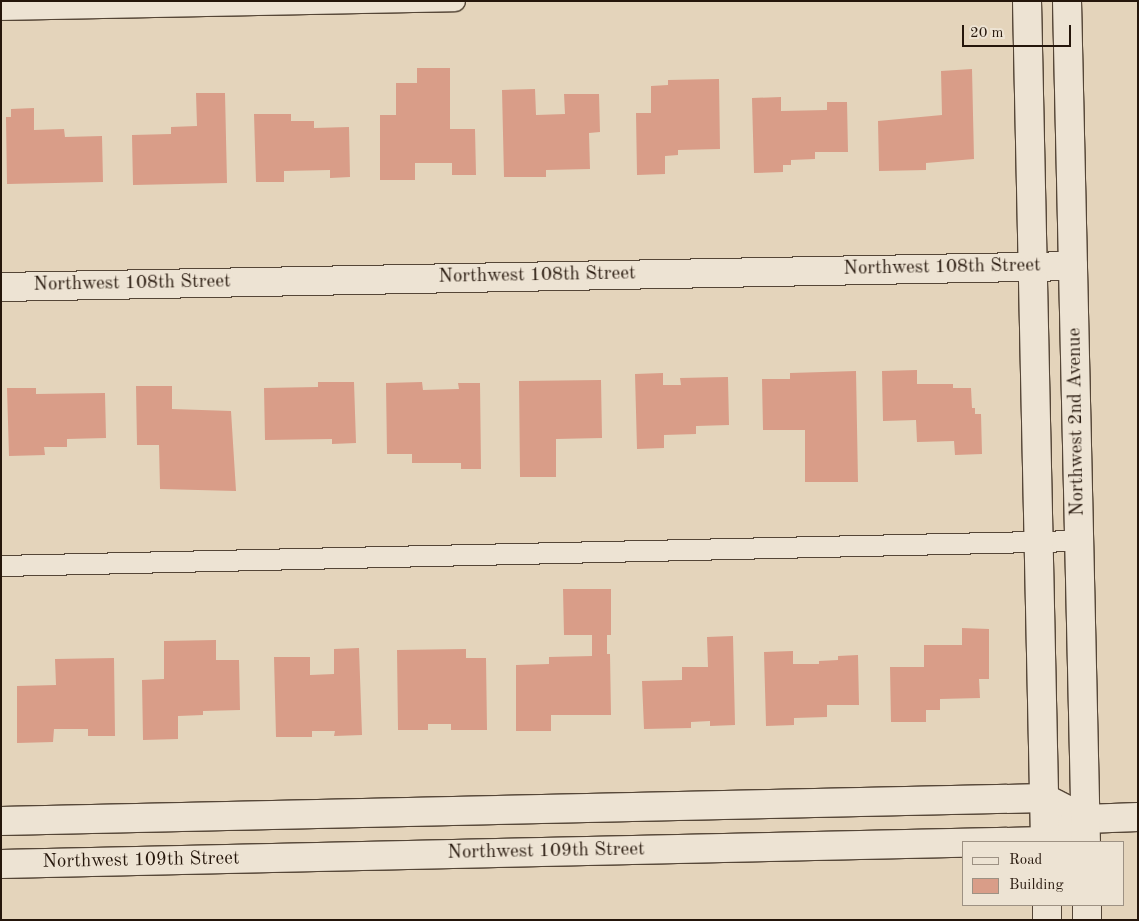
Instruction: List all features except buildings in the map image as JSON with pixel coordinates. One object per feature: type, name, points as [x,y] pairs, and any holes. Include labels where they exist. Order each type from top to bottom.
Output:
[{"type":"street","points":[[1027,1],[1037,542],[1045,841]]},
{"type":"street","name":"Northwest 2nd Avenue","points":[[1067,1],[1086,831]]},
{"type":"street","name":"Northwest 108th Street","points":[[1,287],[1073,266]]},
{"type":"street","name":"Northwest 109th Street","points":[[1,821],[1044,798],[1086,831]]},
{"type":"street","points":[[663,807],[664,849]]},
{"type":"street","points":[[333,814],[334,857]]},
{"type":"street","name":"Northwest 109th Street","points":[[1049,841],[1138,817]]},
{"type":"street","name":"Northwest 109th Street","points":[[1,864],[962,844]]},
{"type":"street","points":[[1047,906],[1047,920]]},
{"type":"street","points":[[1087,906],[1087,920]]},
{"type":"lane","points":[[1,10],[455,1]]},
{"type":"lane","points":[[1,566],[1079,541]]}]
